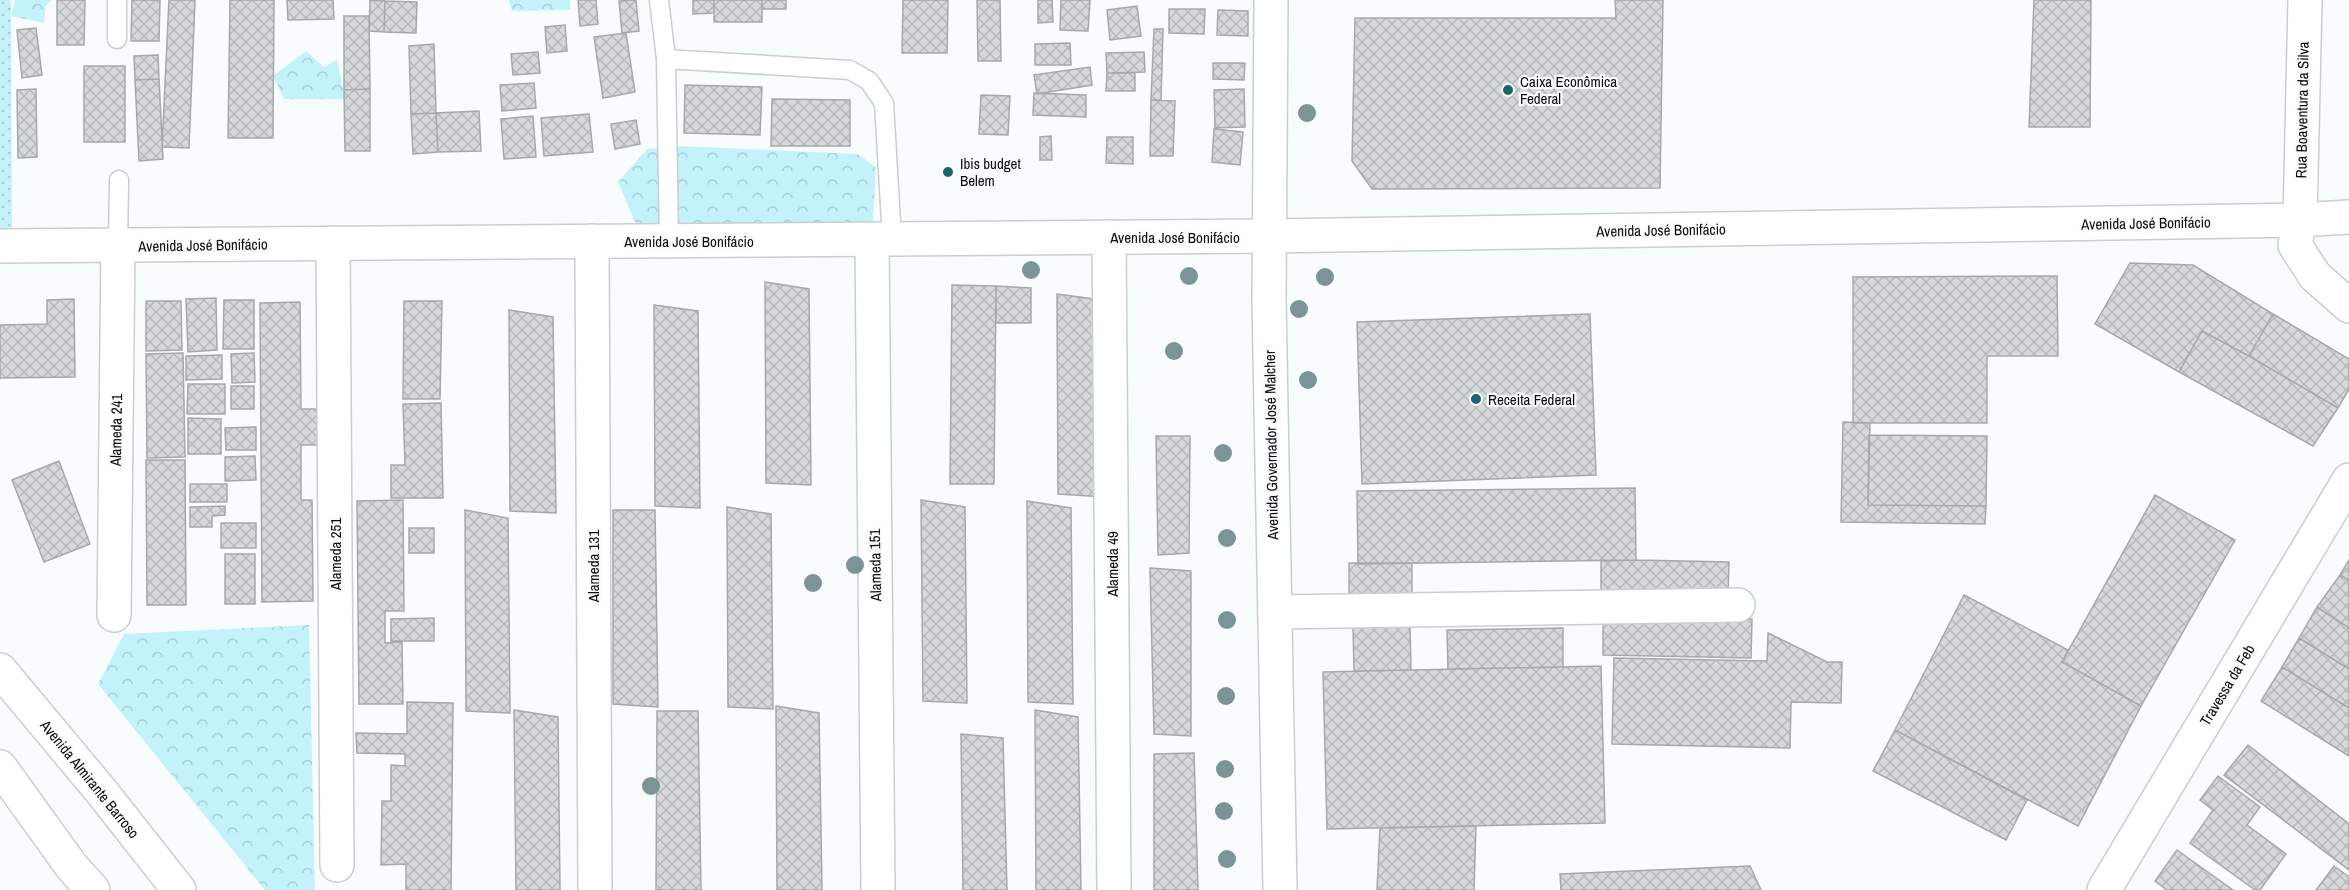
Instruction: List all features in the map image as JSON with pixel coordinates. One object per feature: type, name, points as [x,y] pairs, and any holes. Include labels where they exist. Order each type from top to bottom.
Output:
[{"type":"street","name":"Avenida Governador José Malcher","points":[[1271,0],[1268,236],[1280,890]]},
{"type":"street","name":"Rua Boaventura da Silva","points":[[2305,0],[2300,220],[2295,245],[2315,276],[2349,306]]},
{"type":"street","name":"Avenida José Bonifácio","points":[[0,246],[1268,236],[2300,220],[2349,217]]},
{"type":"street","name":"Alameda 49","points":[[1109,237],[1114,890]]},
{"type":"street","name":"Alameda 151","points":[[878,890],[882,240]]},
{"type":"street","name":"Alameda 131","points":[[592,241],[595,890]]},
{"type":"street","name":"Alameda 251","points":[[333,243],[337,866]]},
{"type":"street","name":"Alameda 241","points":[[114,615],[118,245]]},
{"type":"street","name":"Travessa da Feb","points":[[2104,890],[2349,480]]},
{"type":"street","points":[[1275,612],[1738,605]]},
{"type":"street","name":"Avenida Almirante Barroso","points":[[0,670],[101,791],[179,890]]},
{"type":"street","points":[[0,767],[72,867],[93,890]]},
{"type":"lane","points":[[117,0],[117,39]]},
{"type":"lane","points":[[659,0],[666,59],[669,241]]},
{"type":"lane","points":[[666,59],[850,70],[870,81],[884,103],[882,240]]},
{"type":"lane","points":[[118,245],[119,180]]},
{"type":"green space","points":[[0,0],[11,0],[12,246],[0,246]]},
{"type":"green space","points":[[15,0],[52,0],[46,5],[44,23],[11,16]]},
{"type":"green space","points":[[509,0],[570,0],[570,10],[512,11]]},
{"type":"green space","points":[[306,51],[324,67],[337,60],[345,99],[284,99],[273,76]]},
{"type":"green space","points":[[677,146],[858,154],[876,168],[873,222],[637,227],[618,182],[647,149]]},
{"type":"green space","points":[[309,625],[315,890],[265,890],[98,684],[124,634]]},
{"type":"building","points":[[57,0],[85,0],[84,45],[57,45]]},
{"type":"building","points":[[132,0],[160,0],[159,41],[131,41]]},
{"type":"building","points":[[169,0],[195,0],[189,148],[162,147]]},
{"type":"building","points":[[230,0],[274,0],[273,138],[228,138]]},
{"type":"building","points":[[287,0],[333,0],[334,19],[288,20]]},
{"type":"building","points":[[370,0],[385,1],[384,32],[369,31]]},
{"type":"building","points":[[578,0],[596,0],[598,24],[580,26]]},
{"type":"building","points":[[636,0],[639,31],[622,33],[619,1]]},
{"type":"building","points":[[693,0],[714,0],[714,13],[693,14]]},
{"type":"building","points":[[714,0],[762,0],[762,22],[714,22]]},
{"type":"building","points":[[762,0],[786,0],[786,9],[762,9]]},
{"type":"building","points":[[903,0],[948,0],[947,53],[902,53]]},
{"type":"building","points":[[977,0],[1000,0],[1001,61],[978,61]]},
{"type":"building","points":[[1038,0],[1052,0],[1053,22],[1038,23]]},
{"type":"building","points":[[1061,0],[1090,0],[1088,31],[1060,30]]},
{"type":"building","name":"Caixa Econômica Federal","points":[[1615,0],[1663,0],[1660,188],[1372,189],[1352,161],[1355,18],[1616,18]]},
{"type":"building","points":[[2034,0],[2091,0],[2090,127],[2029,127]]},
{"type":"building","points":[[385,1],[417,2],[416,33],[384,32]]},
{"type":"building","points":[[1137,6],[1141,36],[1110,40],[1107,10]]},
{"type":"building","points":[[1169,9],[1205,9],[1204,34],[1169,33]]},
{"type":"building","points":[[1218,10],[1248,11],[1248,36],[1217,35]]},
{"type":"building","points":[[344,16],[369,16],[370,89],[344,90]]},
{"type":"building","points":[[565,25],[567,51],[547,53],[545,27]]},
{"type":"building","points":[[36,28],[42,75],[22,78],[17,30]]},
{"type":"building","points":[[1154,29],[1163,29],[1161,100],[1151,100]]},
{"type":"building","points":[[626,33],[635,92],[603,98],[594,37]]},
{"type":"building","points":[[1070,43],[1071,65],[1035,65],[1035,44]]},
{"type":"building","points":[[434,44],[436,113],[411,114],[409,46]]},
{"type":"building","points":[[538,52],[540,73],[513,75],[511,54]]},
{"type":"building","points":[[1144,52],[1145,72],[1107,73],[1106,53]]},
{"type":"building","points":[[158,55],[159,79],[135,80],[134,56]]},
{"type":"building","points":[[1213,63],[1245,63],[1244,80],[1213,79]]},
{"type":"building","points":[[84,66],[125,66],[125,142],[84,142]]},
{"type":"building","points":[[1090,67],[1092,85],[1037,94],[1034,75]]},
{"type":"building","points":[[1107,73],[1135,73],[1135,91],[1106,91]]},
{"type":"building","points":[[159,79],[163,159],[139,161],[135,80]]},
{"type":"building","points":[[534,83],[536,108],[502,111],[500,85]]},
{"type":"building","points":[[685,85],[762,87],[760,135],[684,133]]},
{"type":"building","points":[[36,89],[37,157],[18,158],[17,90]]},
{"type":"building","points":[[370,89],[370,151],[345,151],[344,90]]},
{"type":"building","points":[[1244,89],[1245,127],[1215,128],[1214,90]]},
{"type":"building","points":[[1034,93],[1086,95],[1086,117],[1033,115]]},
{"type":"building","points":[[981,95],[1010,96],[1008,135],[979,134]]},
{"type":"building","points":[[772,99],[850,100],[850,146],[771,146]]},
{"type":"building","points":[[1151,100],[1175,101],[1173,156],[1150,156]]},
{"type":"building","points":[[479,111],[481,151],[438,152],[436,113]]},
{"type":"building","points":[[436,113],[438,152],[413,154],[411,114]]},
{"type":"building","points":[[589,114],[593,152],[544,156],[541,118]]},
{"type":"building","points":[[533,116],[536,157],[504,159],[501,119]]},
{"type":"building","points":[[636,120],[640,144],[615,149],[611,124]]},
{"type":"building","points":[[1214,129],[1243,132],[1240,165],[1212,162]]},
{"type":"building","points":[[1051,136],[1052,160],[1040,160],[1040,137]]},
{"type":"building","points":[[1107,137],[1133,137],[1133,164],[1106,163]]},
{"type":"building","points":[[2130,263],[2193,265],[2273,314],[2249,356],[2202,331],[2179,372],[2095,324]]},
{"type":"building","points":[[2057,276],[2058,356],[1987,356],[1987,423],[1853,423],[1853,277]]},
{"type":"building","points":[[765,282],[809,289],[811,485],[766,483]]},
{"type":"building","points":[[952,285],[996,286],[994,484],[950,484]]},
{"type":"building","points":[[996,286],[1031,288],[1031,323],[996,323]]},
{"type":"building","points":[[1057,294],[1101,300],[1104,497],[1058,494]]},
{"type":"building","points":[[216,298],[217,350],[188,352],[186,299]]},
{"type":"building","points":[[74,299],[75,377],[0,378],[0,325],[47,324],[47,300]]},
{"type":"building","points":[[224,300],[254,300],[254,349],[223,349]]},
{"type":"building","points":[[146,301],[181,301],[182,350],[146,351]]},
{"type":"building","points":[[404,301],[442,301],[440,399],[403,399]]},
{"type":"building","points":[[300,302],[301,409],[319,409],[319,445],[301,445],[301,500],[312,500],[313,601],[262,602],[260,303]]},
{"type":"building","points":[[654,305],[698,311],[700,508],[655,506]]},
{"type":"building","points":[[509,310],[553,317],[556,513],[510,511]]},
{"type":"building","name":"Receita Federal","points":[[1590,314],[1596,475],[1362,484],[1357,322]]},
{"type":"building","points":[[2273,314],[2349,359],[2349,389],[2338,408],[2249,356]]},
{"type":"building","points":[[2202,331],[2338,408],[2313,446],[2179,372]]},
{"type":"building","points":[[183,353],[185,457],[147,458],[146,354]]},
{"type":"building","points":[[254,353],[255,382],[232,383],[231,354]]},
{"type":"building","points":[[222,355],[222,379],[186,380],[186,356]]},
{"type":"building","points":[[188,384],[225,384],[225,414],[187,414]]},
{"type":"building","points":[[231,386],[254,386],[254,409],[231,409]]},
{"type":"building","points":[[441,403],[443,498],[391,498],[391,465],[405,465],[403,404]]},
{"type":"building","points":[[188,418],[221,419],[221,454],[188,454]]},
{"type":"building","points":[[1843,422],[1870,423],[1868,505],[1986,506],[1985,524],[1841,522]]},
{"type":"building","points":[[256,427],[256,450],[226,450],[225,428]]},
{"type":"building","points":[[1869,435],[1987,436],[1986,506],[1868,505]]},
{"type":"building","points":[[1156,436],[1190,436],[1189,553],[1158,555]]},
{"type":"building","points":[[255,456],[256,480],[225,481],[225,457]]},
{"type":"building","points":[[146,460],[185,460],[186,605],[147,605]]},
{"type":"building","points":[[59,461],[90,544],[44,562],[12,480]]},
{"type":"building","points":[[190,484],[227,484],[227,502],[190,502]]},
{"type":"building","points":[[1635,488],[1636,560],[1358,564],[1357,491]]},
{"type":"building","points":[[2155,495],[2235,540],[2141,706],[2062,662]]},
{"type":"building","points":[[403,500],[404,611],[385,611],[385,643],[402,642],[403,704],[359,704],[357,501]]},
{"type":"building","points":[[921,500],[965,507],[967,703],[923,701]]},
{"type":"building","points":[[1027,501],[1071,508],[1073,704],[1028,702]]},
{"type":"building","points":[[225,506],[225,515],[212,516],[212,527],[190,527],[190,507]]},
{"type":"building","points":[[727,507],[771,514],[773,709],[728,707]]},
{"type":"building","points":[[465,510],[508,518],[510,713],[466,711]]},
{"type":"building","points":[[613,510],[655,510],[658,707],[613,704]]},
{"type":"building","points":[[221,523],[256,523],[256,548],[221,548]]},
{"type":"building","points":[[409,528],[434,528],[434,553],[409,553]]},
{"type":"building","points":[[225,554],[255,554],[255,604],[225,604]]},
{"type":"building","points":[[2349,560],[2349,580],[2340,575]]},
{"type":"building","points":[[1601,561],[1729,562],[1728,596],[1601,594]]},
{"type":"building","points":[[1349,563],[1412,563],[1412,598],[1349,598]]},
{"type":"building","points":[[1150,568],[1191,571],[1191,736],[1154,734]]},
{"type":"building","points":[[2340,575],[2349,580],[2349,628],[2317,607]]},
{"type":"building","points":[[1964,595],[2068,650],[2062,662],[2141,706],[2078,826],[1895,730]]},
{"type":"building","points":[[2317,607],[2349,628],[2349,669],[2299,638]]},
{"type":"building","points":[[1603,616],[1752,619],[1751,658],[1603,655]]},
{"type":"building","points":[[434,618],[434,641],[391,641],[391,619]]},
{"type":"building","points":[[1410,626],[1411,670],[1354,671],[1353,627]]},
{"type":"building","points":[[1563,628],[1563,667],[1448,669],[1447,630]]},
{"type":"building","points":[[1768,633],[1827,662],[1842,662],[1841,703],[1791,702],[1790,748],[1612,744],[1614,658],[1767,661]]},
{"type":"building","points":[[2299,638],[2349,669],[2349,708],[2282,667]]},
{"type":"building","points":[[1601,666],[1605,823],[1327,829],[1323,672]]},
{"type":"building","points":[[2282,667],[2349,708],[2349,756],[2261,701]]},
{"type":"building","points":[[407,702],[453,703],[451,890],[406,890],[406,864],[381,865],[382,801],[391,801],[391,765],[405,766],[405,754],[357,753],[356,733],[407,734]]},
{"type":"building","points":[[776,706],[819,713],[822,890],[777,890]]},
{"type":"building","points":[[514,710],[558,717],[560,890],[516,890]]},
{"type":"building","points":[[1035,710],[1078,717],[1081,890],[1036,890]]},
{"type":"building","points":[[657,711],[698,711],[701,890],[656,890]]},
{"type":"building","points":[[1895,730],[2027,800],[2006,840],[1873,771]]},
{"type":"building","points":[[961,734],[1003,738],[1007,890],[963,890]]},
{"type":"building","points":[[2248,745],[2349,824],[2349,870],[2224,775]]},
{"type":"building","points":[[1194,753],[1198,890],[1154,890],[1154,754]]},
{"type":"building","points":[[2218,776],[2260,807],[2247,825],[2286,854],[2260,890],[2255,890],[2190,843],[2213,810],[2200,800]]},
{"type":"building","points":[[1476,826],[1474,890],[1377,890],[1380,828]]},
{"type":"building","points":[[2177,850],[2233,890],[2167,890],[2155,881]]},
{"type":"building","points":[[1750,866],[1761,890],[1561,890],[1560,874]]},
{"type":"building","points":[[2334,866],[2349,877],[2349,890],[2316,890]]},
{"type":"place","name":"Caixa Econômica Federal","points":[[1508,90]]},
{"type":"place","name":"Ibis budget Belem","points":[[948,172]]},
{"type":"place","name":"Receita Federal","points":[[1476,399]]}]
